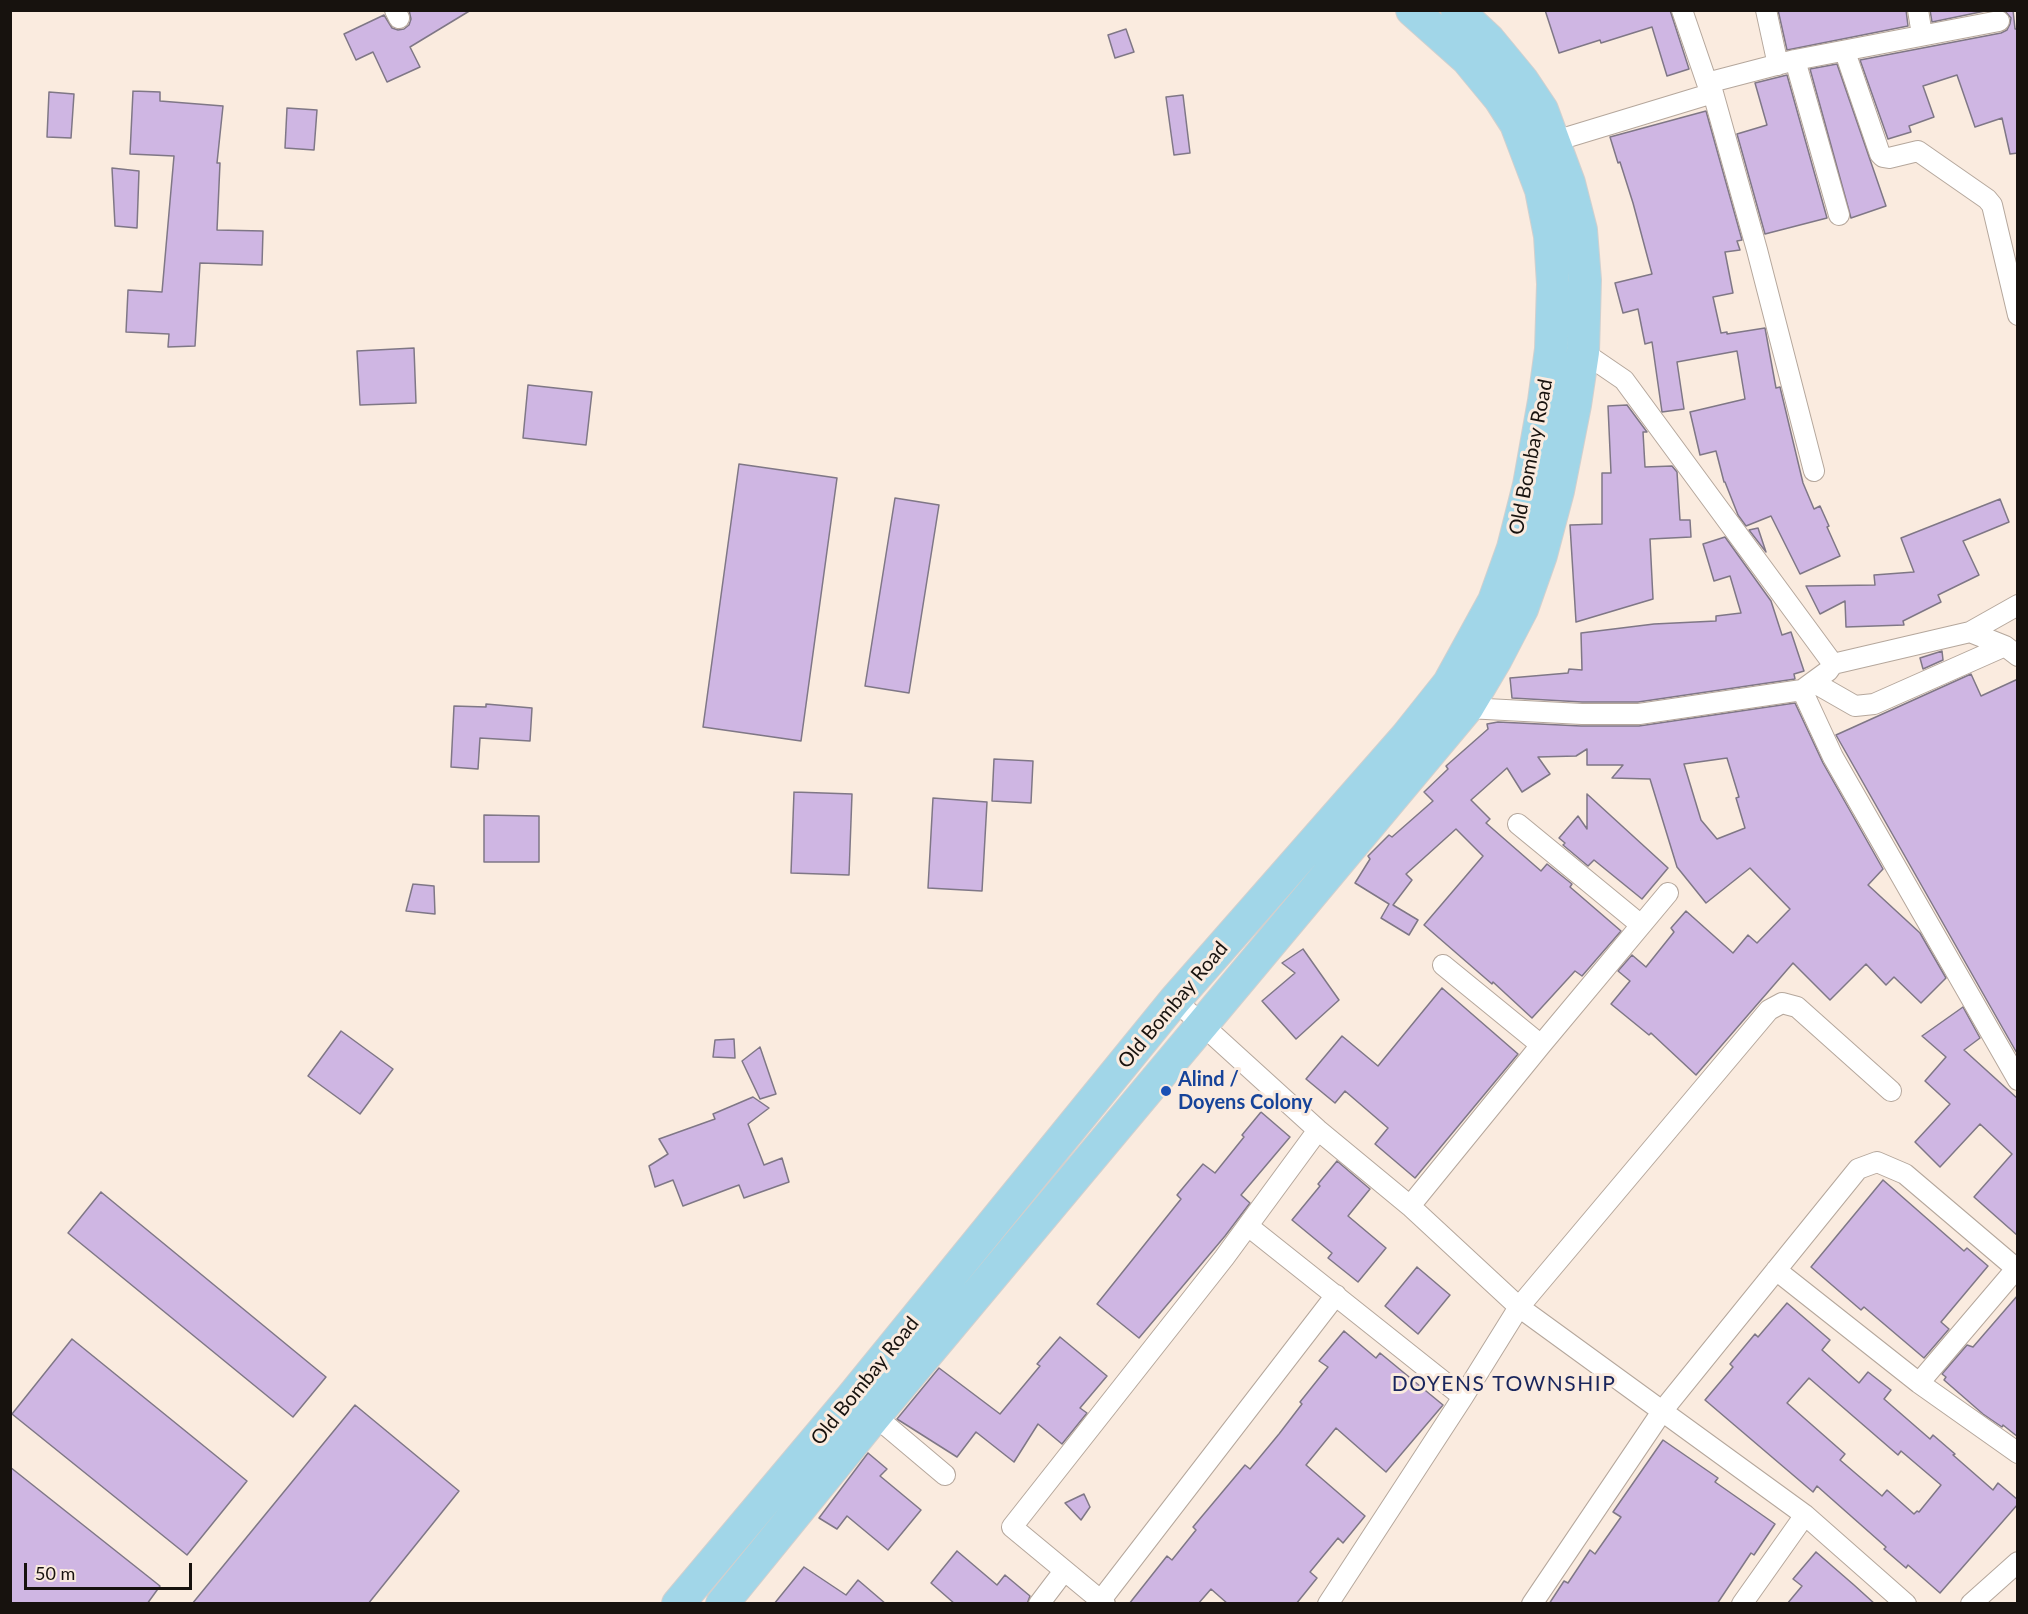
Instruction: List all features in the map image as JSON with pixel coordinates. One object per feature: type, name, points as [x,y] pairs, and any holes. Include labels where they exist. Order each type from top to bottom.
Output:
[{"type":"main road","name":"Old Bombay Road","points":[[678,1604],[852,1397],[1175,1000],[1406,737],[1449,683],[1494,601],[1529,485],[1551,349],[1553,284],[1550,236],[1541,190],[1527,150],[1505,107],[1474,67],[1412,10]]},
{"type":"main road","name":"Old Bombay Road","points":[[722,1604],[875,1416],[1467,708],[1522,609],[1541,555],[1558,491],[1583,352],[1585,280],[1581,230],[1569,183],[1542,110],[1489,40],[1457,10]]},
{"type":"street","points":[[1682,10],[1710,88],[1757,250],[1814,471]]},
{"type":"street","points":[[1766,10],[1787,63],[1839,216]]},
{"type":"street","points":[[1918,10],[1922,35]]},
{"type":"street","points":[[1555,141],[1787,63],[1999,21]]},
{"type":"street","points":[[1845,52],[1883,158],[1918,151],[1987,199],[1992,205],[2018,315]]},
{"type":"street","points":[[1583,352],[1624,380],[1833,664]]},
{"type":"street","points":[[1467,708],[1582,714],[1640,714],[1808,686],[1833,664],[1970,632],[2018,605]]},
{"type":"street","points":[[1970,632],[2012,651]]},
{"type":"street","points":[[1808,686],[1855,706],[1874,704],[2012,651]]},
{"type":"street","points":[[1808,686],[1833,757],[2018,1080]]},
{"type":"street","points":[[1518,824],[1641,925]]},
{"type":"street","points":[[1410,1206],[1540,1045],[1668,893]]},
{"type":"street","points":[[1443,965],[1540,1045]]},
{"type":"street","points":[[1175,1000],[1318,1130],[1410,1206],[1519,1307],[1805,1515],[1906,1604]]},
{"type":"street","points":[[1328,1604],[1519,1307],[1769,1010],[1782,1002],[1797,1007],[1891,1091]]},
{"type":"street","points":[[1318,1130],[1248,1227],[1012,1527],[1103,1602],[1336,1296]]},
{"type":"street","points":[[1532,1604],[1663,1410],[1858,1169],[1877,1162],[1905,1174],[2017,1270],[1920,1383]]},
{"type":"street","points":[[1248,1227],[1463,1397]]},
{"type":"street","points":[[1776,1270],[1920,1383],[2018,1453]]},
{"type":"street","points":[[875,1416],[945,1475]]},
{"type":"street","points":[[1742,1604],[1805,1515]]},
{"type":"street","points":[[1971,1604],[2018,1562]]},
{"type":"street","points":[[1039,1604],[1064,1571]]},
{"type":"building","points":[[409,10],[471,10],[410,47],[420,67],[387,82],[373,52],[356,60],[344,34],[384,15],[392,28],[404,29],[409,25],[411,19]]},
{"type":"building","points":[[1545,10],[1670,10],[1689,69],[1667,76],[1652,27],[1559,53]]},
{"type":"building","points":[[1778,10],[1906,10],[1908,26],[1787,50]]},
{"type":"building","points":[[1930,10],[1990,10],[1932,22]]},
{"type":"building","points":[[2004,10],[2013,10],[2015,29],[2018,29],[2018,153],[2010,154],[2002,118],[1975,127],[1957,75],[1923,86],[1934,117],[1909,126],[1911,132],[1888,139],[1860,60],[2001,33],[2007,30],[2011,18]]},
{"type":"building","points":[[1126,29],[1134,52],[1115,58],[1108,35]]},
{"type":"building","points":[[1837,64],[1886,206],[1851,218],[1810,69]]},
{"type":"building","points":[[1787,75],[1827,218],[1765,234],[1737,134],[1767,125],[1755,83]]},
{"type":"building","points":[[133,91],[160,92],[160,101],[223,106],[217,163],[220,163],[217,230],[263,231],[262,265],[200,263],[195,346],[168,347],[169,334],[126,332],[128,290],[162,292],[174,156],[130,154]]},
{"type":"building","points":[[49,92],[74,94],[71,138],[47,137]]},
{"type":"building","points":[[1183,95],[1190,153],[1174,155],[1166,97]]},
{"type":"building","points":[[287,108],[317,110],[314,150],[285,148]]},
{"type":"building","points":[[1706,111],[1742,240],[1737,241],[1740,250],[1725,252],[1733,293],[1713,297],[1721,333],[1765,328],[1776,388],[1780,387],[1803,483],[1814,509],[1820,506],[1840,556],[1800,574],[1771,516],[1746,526],[1738,515],[1724,482],[1716,451],[1700,455],[1690,412],[1745,399],[1737,351],[1677,362],[1684,409],[1662,412],[1652,342],[1645,344],[1638,309],[1623,313],[1615,283],[1652,274],[1633,203],[1610,137]]},
{"type":"building","points":[[112,168],[139,171],[137,228],[115,226]]},
{"type":"building","points":[[414,348],[416,403],[360,405],[357,351]]},
{"type":"building","points":[[528,385],[592,392],[586,445],[523,438]]},
{"type":"building","points":[[1627,405],[1647,432],[1643,432],[1645,467],[1672,466],[1677,472],[1680,520],[1690,520],[1691,537],[1650,539],[1653,599],[1576,622],[1570,525],[1602,524],[1602,473],[1611,473],[1608,406]]},
{"type":"building","points":[[739,464],[837,478],[801,741],[703,727]]},
{"type":"building","points":[[895,498],[939,505],[909,693],[865,686]]},
{"type":"building","points":[[2000,499],[2009,522],[1963,541],[1979,575],[1938,595],[1941,602],[1903,621],[1904,625],[1846,627],[1845,601],[1820,614],[1806,586],[1875,585],[1874,575],[1914,572],[1901,538]]},
{"type":"building","points":[[1758,528],[1766,552],[1749,530]]},
{"type":"building","points":[[1725,537],[1771,601],[1782,635],[1791,632],[1804,671],[1794,674],[1795,679],[1638,702],[1512,698],[1510,678],[1568,673],[1569,669],[1582,670],[1581,633],[1654,624],[1716,621],[1716,616],[1741,613],[1730,576],[1714,581],[1703,544]]},
{"type":"building","points":[[1942,651],[1943,660],[1923,669],[1920,658]]},
{"type":"building","points":[[1971,674],[1981,696],[2018,679],[2018,1055],[1836,735]]},
{"type":"building","points":[[1795,703],[1823,763],[1883,869],[1868,885],[1920,933],[1946,978],[1921,1003],[1894,977],[1886,985],[1866,964],[1830,1000],[1793,963],[1696,1075],[1651,1033],[1649,1035],[1611,1004],[1630,981],[1618,971],[1632,955],[1646,967],[1674,932],[1671,928],[1686,911],[1733,953],[1748,935],[1757,943],[1790,909],[1750,868],[1706,903],[1677,867],[1650,779],[1612,778],[1623,765],[1587,765],[1587,749],[1576,756],[1538,757],[1550,774],[1522,792],[1507,768],[1471,800],[1490,819],[1486,823],[1541,871],[1547,864],[1572,884],[1570,887],[1621,931],[1582,976],[1575,971],[1532,1018],[1493,982],[1492,984],[1424,925],[1483,856],[1456,829],[1406,874],[1412,880],[1393,905],[1418,920],[1409,935],[1381,918],[1389,904],[1355,883],[1370,859],[1368,856],[1389,835],[1392,837],[1433,801],[1424,792],[1448,769],[1446,766],[1488,729],[1487,724],[1498,722],[1639,726]],"holes":[[[1727,758],[1739,797],[1736,798],[1745,828],[1717,839],[1701,820],[1684,764]]]},
{"type":"building","points":[[486,704],[532,708],[530,741],[480,738],[478,769],[451,767],[454,706],[486,707]]},
{"type":"building","points":[[994,759],[1033,761],[1031,803],[992,801]]},
{"type":"building","points":[[794,792],[852,794],[849,875],[791,873]]},
{"type":"building","points":[[1587,794],[1668,868],[1642,899],[1594,860],[1588,866],[1563,845],[1565,843],[1559,838],[1578,816],[1587,829]]},
{"type":"building","points":[[933,798],[987,802],[982,891],[928,888]]},
{"type":"building","points":[[484,815],[539,816],[539,862],[484,862]]},
{"type":"building","points":[[413,884],[434,886],[435,914],[406,911]]},
{"type":"building","points":[[1303,949],[1339,1000],[1296,1039],[1262,1001],[1295,973],[1282,963]]},
{"type":"building","points":[[1442,988],[1518,1054],[1415,1178],[1375,1144],[1388,1128],[1345,1091],[1335,1103],[1306,1079],[1342,1036],[1378,1066]]},
{"type":"building","points":[[1963,1007],[1980,1038],[1964,1050],[2018,1099],[2018,1236],[1974,1197],[2012,1154],[1980,1124],[1940,1167],[1915,1142],[1950,1104],[1925,1081],[1946,1057],[1922,1036]]},
{"type":"building","points":[[341,1031],[393,1069],[360,1114],[308,1076]]},
{"type":"building","points":[[734,1039],[735,1058],[713,1057],[715,1040]]},
{"type":"building","points":[[760,1047],[776,1094],[760,1099],[742,1061]]},
{"type":"building","points":[[753,1097],[769,1108],[748,1124],[764,1165],[782,1158],[789,1182],[744,1198],[739,1185],[683,1206],[673,1180],[655,1187],[649,1166],[668,1154],[659,1139],[715,1119],[713,1114]]},
{"type":"building","points":[[1261,1112],[1290,1137],[1241,1195],[1250,1203],[1139,1338],[1097,1304],[1181,1199],[1177,1195],[1203,1164],[1215,1173]]},
{"type":"building","points":[[1337,1161],[1370,1189],[1348,1216],[1386,1248],[1358,1282],[1328,1258],[1332,1253],[1292,1220]]},
{"type":"building","points":[[1883,1180],[1964,1251],[1967,1248],[1988,1266],[1941,1322],[1949,1329],[1924,1358],[1864,1307],[1861,1310],[1811,1267]]},
{"type":"building","points":[[101,1192],[326,1377],[293,1417],[68,1233]]},
{"type":"building","points":[[1417,1267],[1450,1295],[1418,1334],[1385,1306]]},
{"type":"building","points":[[2018,1295],[2018,1437],[1983,1414],[1944,1380],[1946,1377],[1942,1374],[1967,1345],[1973,1347]]},
{"type":"building","points":[[1787,1303],[1830,1340],[1822,1350],[1859,1383],[1868,1372],[1891,1390],[1884,1399],[1930,1439],[1933,1435],[1993,1490],[1998,1483],[2018,1500],[2018,1504],[1940,1593],[1908,1565],[1906,1568],[1884,1549],[1886,1547],[1817,1486],[1813,1492],[1705,1400],[1733,1367],[1730,1364],[1755,1334],[1758,1337]],"holes":[[[1809,1378],[1898,1455],[1901,1451],[1941,1485],[1919,1512],[1914,1514],[1887,1490],[1882,1496],[1840,1460],[1845,1454],[1787,1403]]]},
{"type":"building","points":[[1344,1331],[1376,1358],[1380,1353],[1443,1405],[1386,1472],[1336,1428],[1306,1465],[1365,1516],[1343,1543],[1338,1538],[1310,1572],[1317,1578],[1296,1604],[1228,1604],[1211,1589],[1198,1604],[1129,1604],[1167,1556],[1172,1560],[1196,1530],[1193,1527],[1245,1465],[1250,1469],[1279,1434],[1302,1404],[1300,1402],[1328,1367],[1319,1361]]},
{"type":"building","points":[[1060,1337],[1107,1376],[1080,1408],[1087,1413],[1062,1444],[1038,1424],[1014,1462],[976,1432],[957,1457],[897,1419],[939,1368],[1000,1414],[1040,1366],[1037,1364]]},
{"type":"building","points":[[72,1339],[247,1481],[187,1555],[12,1414]]},
{"type":"building","points":[[355,1405],[459,1491],[368,1604],[192,1604]]},
{"type":"building","points":[[1663,1440],[1718,1478],[1715,1482],[1775,1524],[1754,1555],[1751,1553],[1717,1604],[1549,1604],[1564,1581],[1568,1583],[1590,1550],[1595,1554],[1621,1517],[1613,1512]]},
{"type":"building","points":[[868,1453],[887,1469],[880,1476],[921,1510],[888,1550],[847,1516],[837,1529],[819,1518]]},
{"type":"building","points":[[10,1467],[160,1586],[147,1604],[10,1604]]},
{"type":"building","points":[[1084,1494],[1090,1507],[1081,1520],[1065,1503]]},
{"type":"building","points":[[957,1551],[997,1585],[1005,1575],[1030,1596],[1027,1604],[955,1604],[931,1583]]},
{"type":"building","points":[[1816,1552],[1875,1604],[1787,1604],[1802,1586],[1793,1579]]},
{"type":"building","points":[[804,1567],[846,1595],[858,1580],[886,1604],[774,1604]]},
{"type":"place","name":"Alind / Doyens Colony","points":[[1166,1091]]},
{"type":"district","name":"DOYENS TOWNSHIP","points":[[1504,1384]]}]
